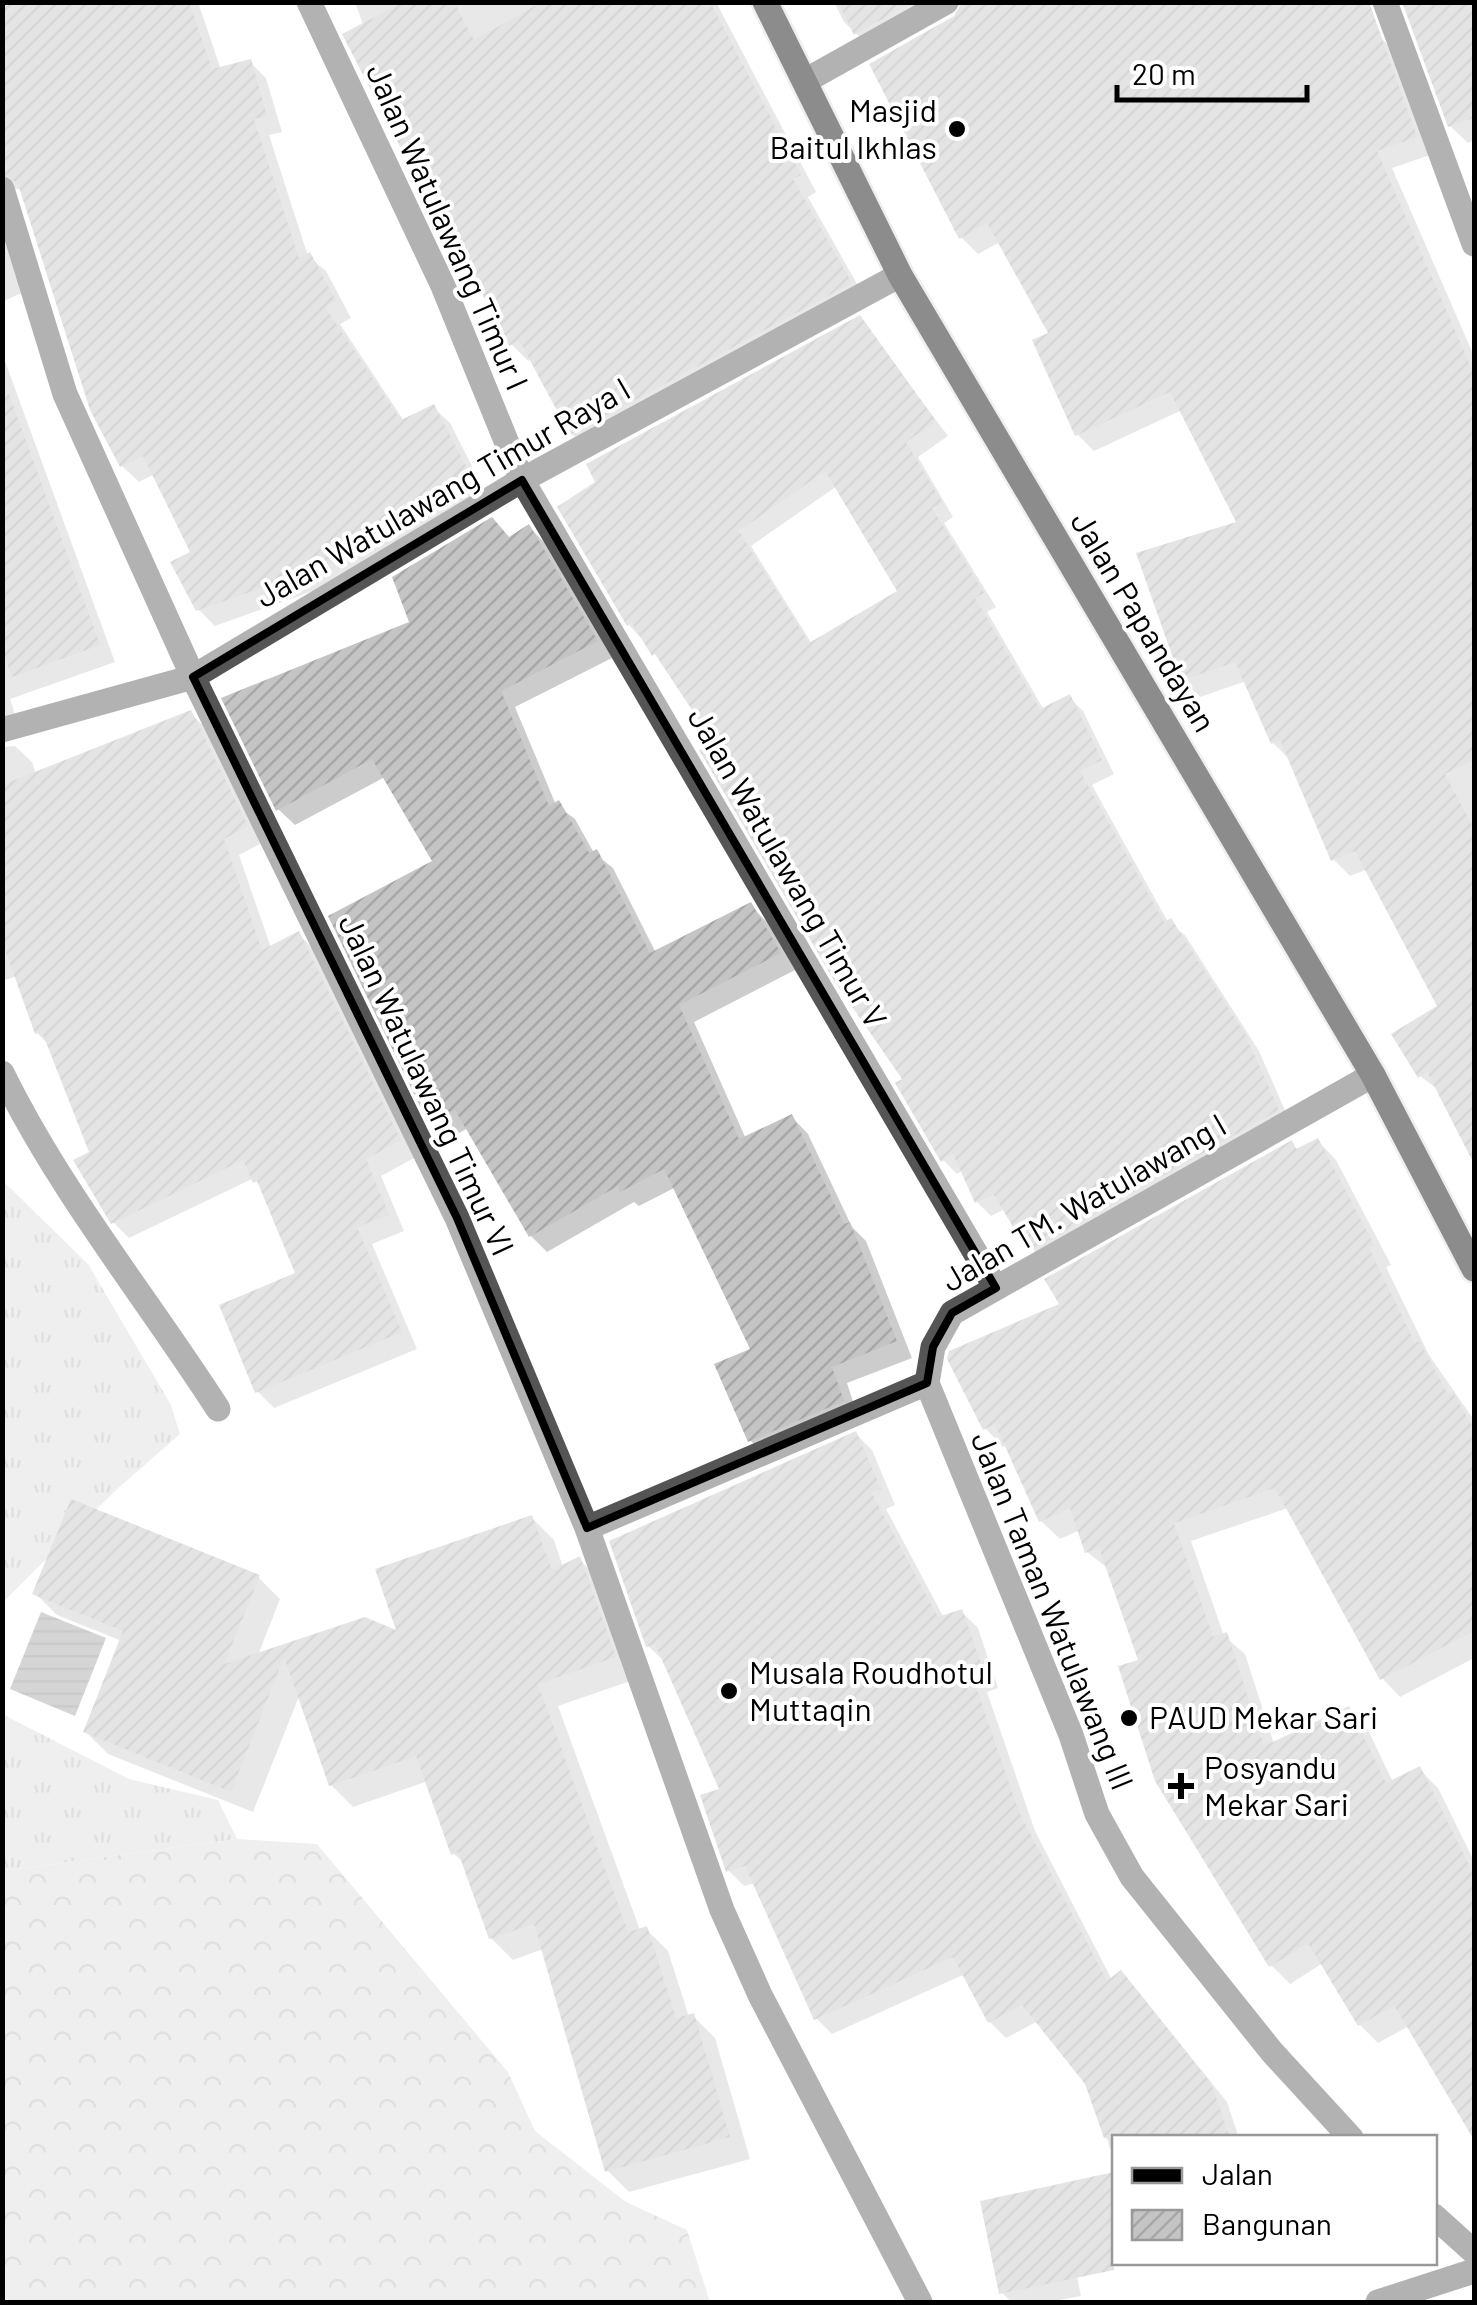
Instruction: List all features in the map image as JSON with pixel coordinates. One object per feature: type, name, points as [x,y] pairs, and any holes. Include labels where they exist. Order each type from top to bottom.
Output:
[{"type":"main road","name":"Jalan Papandayan","points":[[765,2],[900,275],[1373,1075],[1474,1269]]},
{"type":"street","name":"Jalan Watulawang Timur I","points":[[309,2],[443,286],[522,480]]},
{"type":"street","points":[[806,81],[946,2]]},
{"type":"street","points":[[1385,2],[1474,244]]},
{"type":"street","name":"Jalan Watulawang Timur VI","points":[[2,190],[65,394],[192,677],[458,1218],[587,1528],[722,1910],[760,1995],[920,2302]]},
{"type":"street","name":"Jalan Watulawang Timur Raya I","points":[[2,730],[192,677],[522,480],[900,275]]},
{"type":"street","name":"Jalan Watulawang Timur V","points":[[522,480],[996,1288]]},
{"type":"street","points":[[2,1073],[24,1116],[121,1269],[218,1409]]},
{"type":"street","name":"Jalan TM. Watulawang I","points":[[927,1383],[932,1346],[952,1313],[1373,1075]]},
{"type":"street","points":[[587,1528],[927,1383]]},
{"type":"street","name":"Jalan Taman Watulawang III","points":[[927,1383],[1070,1735],[1097,1814],[1132,1876],[1272,2052],[1348,2135]]},
{"type":"street","points":[[1437,2219],[1474,2252]]},
{"type":"street","points":[[1378,2302],[1474,2271]]},
{"type":"highlighted area","points":[[522,480],[996,1288],[952,1313],[933,1347],[927,1383],[587,1528],[457,1218],[193,677]]},
{"type":"green space","points":[[2,1180],[88,1264],[171,1405],[180,1434],[116,1490],[3,1602]]},
{"type":"green space","points":[[2,1714],[129,1779],[218,1800],[237,1839],[3,1871]]},
{"type":"green space","points":[[237,1839],[317,1844],[508,2072],[535,2131],[626,2202],[687,2230],[710,2302],[3,2302],[3,1871]]},
{"type":"shaded area","points":[[41,1612],[106,1638],[75,1716],[10,1689]]},
{"type":"building","points":[[2,2],[189,2],[212,69],[251,59],[267,116],[254,119],[299,258],[310,252],[336,301],[325,307],[401,420],[434,404],[477,488],[381,546],[196,611],[170,562],[190,552],[143,456],[120,467],[90,410],[18,184],[2,173]]},
{"type":"building","points":[[404,2],[454,2],[474,40],[542,2],[710,2],[801,175],[793,179],[852,283],[570,435],[519,340],[509,346],[418,168],[412,170],[342,34]]},
{"type":"building","points":[[838,2],[912,2],[854,35]]},
{"type":"building","points":[[962,2],[1369,2],[1417,137],[1377,151],[1474,374],[1474,760],[1445,774],[1474,829],[1474,1164],[1427,1072],[1418,1078],[1391,1034],[1437,1006],[1355,851],[1331,861],[1280,740],[1271,744],[1235,662],[1181,681],[1136,553],[1236,522],[1170,392],[1075,436],[1032,340],[1048,333],[987,223],[959,239],[869,64],[954,16]]},
{"type":"building","points":[[1402,2],[1474,2],[1474,118],[1448,127]]},
{"type":"building","points":[[860,315],[936,421],[906,442],[942,502],[932,508],[984,593],[975,598],[1040,709],[1070,694],[1102,760],[1080,771],[1164,922],[1171,918],[1245,1034],[1279,1110],[1028,1252],[994,1195],[975,1203],[953,1154],[941,1162],[895,1083],[902,1079],[835,982],[699,750],[713,742],[655,654],[652,656],[632,623],[627,626],[557,507],[595,482],[586,464]],"holes":[[[825,471],[897,591],[809,643],[739,531]]]},
{"type":"building","points":[[9,394],[100,645],[12,677],[2,649],[2,395]]},
{"type":"building","points":[[492,517],[509,537],[529,524],[598,641],[501,691],[549,806],[559,800],[589,853],[597,849],[650,953],[751,902],[781,953],[679,1005],[739,1139],[792,1114],[844,1224],[850,1222],[897,1341],[832,1367],[844,1401],[748,1442],[714,1364],[750,1349],[664,1169],[620,1192],[618,1186],[529,1237],[455,1110],[429,1125],[328,916],[432,861],[372,759],[276,811],[221,698],[409,622],[392,577]]},
{"type":"building","points":[[191,710],[248,826],[224,839],[262,950],[299,931],[401,1140],[366,1159],[389,1215],[357,1227],[402,1332],[255,1393],[219,1305],[295,1273],[257,1181],[253,1183],[243,1160],[111,1224],[73,1160],[89,1152],[42,1032],[35,1034],[2,941],[2,785]]},
{"type":"building","points":[[1318,1138],[1374,1245],[1369,1248],[1415,1343],[1419,1341],[1448,1394],[1453,1392],[1474,1429],[1474,1631],[1380,1680],[1275,1488],[1174,1523],[1213,1637],[1227,1632],[1264,1746],[1349,1706],[1386,1783],[1420,1766],[1474,1875],[1474,2140],[1394,2005],[1358,2026],[1308,1943],[1269,1967],[1155,1781],[1118,1666],[1138,1660],[1099,1548],[1085,1553],[1070,1508],[1039,1522],[995,1424],[983,1430],[947,1359],[949,1351],[1059,1304],[1044,1279],[1292,1140],[1296,1149]]},
{"type":"building","points":[[856,1431],[881,1489],[871,1492],[938,1617],[962,1609],[984,1672],[972,1675],[1019,1812],[1107,1981],[1121,1970],[1211,2083],[1229,2135],[1104,2138],[1085,2084],[1022,2005],[988,2023],[953,1957],[814,2020],[745,1866],[726,1872],[700,1795],[719,1789],[655,1644],[646,1647],[609,1541]]},
{"type":"building","points":[[71,1499],[260,1575],[224,1664],[365,1617],[396,1630],[375,1569],[532,1515],[552,1570],[580,1556],[616,1657],[538,1684],[628,1932],[647,1926],[676,2018],[694,2013],[730,2137],[605,2172],[534,1924],[489,1939],[458,1852],[451,1855],[416,1756],[329,1786],[284,1657],[231,1792],[83,1732],[123,1631],[32,1594]]},
{"type":"building","points":[[1112,2172],[1114,2270],[999,2294],[980,2201]]},
{"type":"place","name":"Masjid Baitul Ikhlas","points":[[957,129]]},
{"type":"place","name":"Musala Roudhotul Muttaqin","points":[[729,1691]]},
{"type":"place","name":"PAUD Mekar Sari","points":[[1129,1718]]},
{"type":"place","name":"Posyandu Mekar Sari","points":[[1181,1786]]}]
